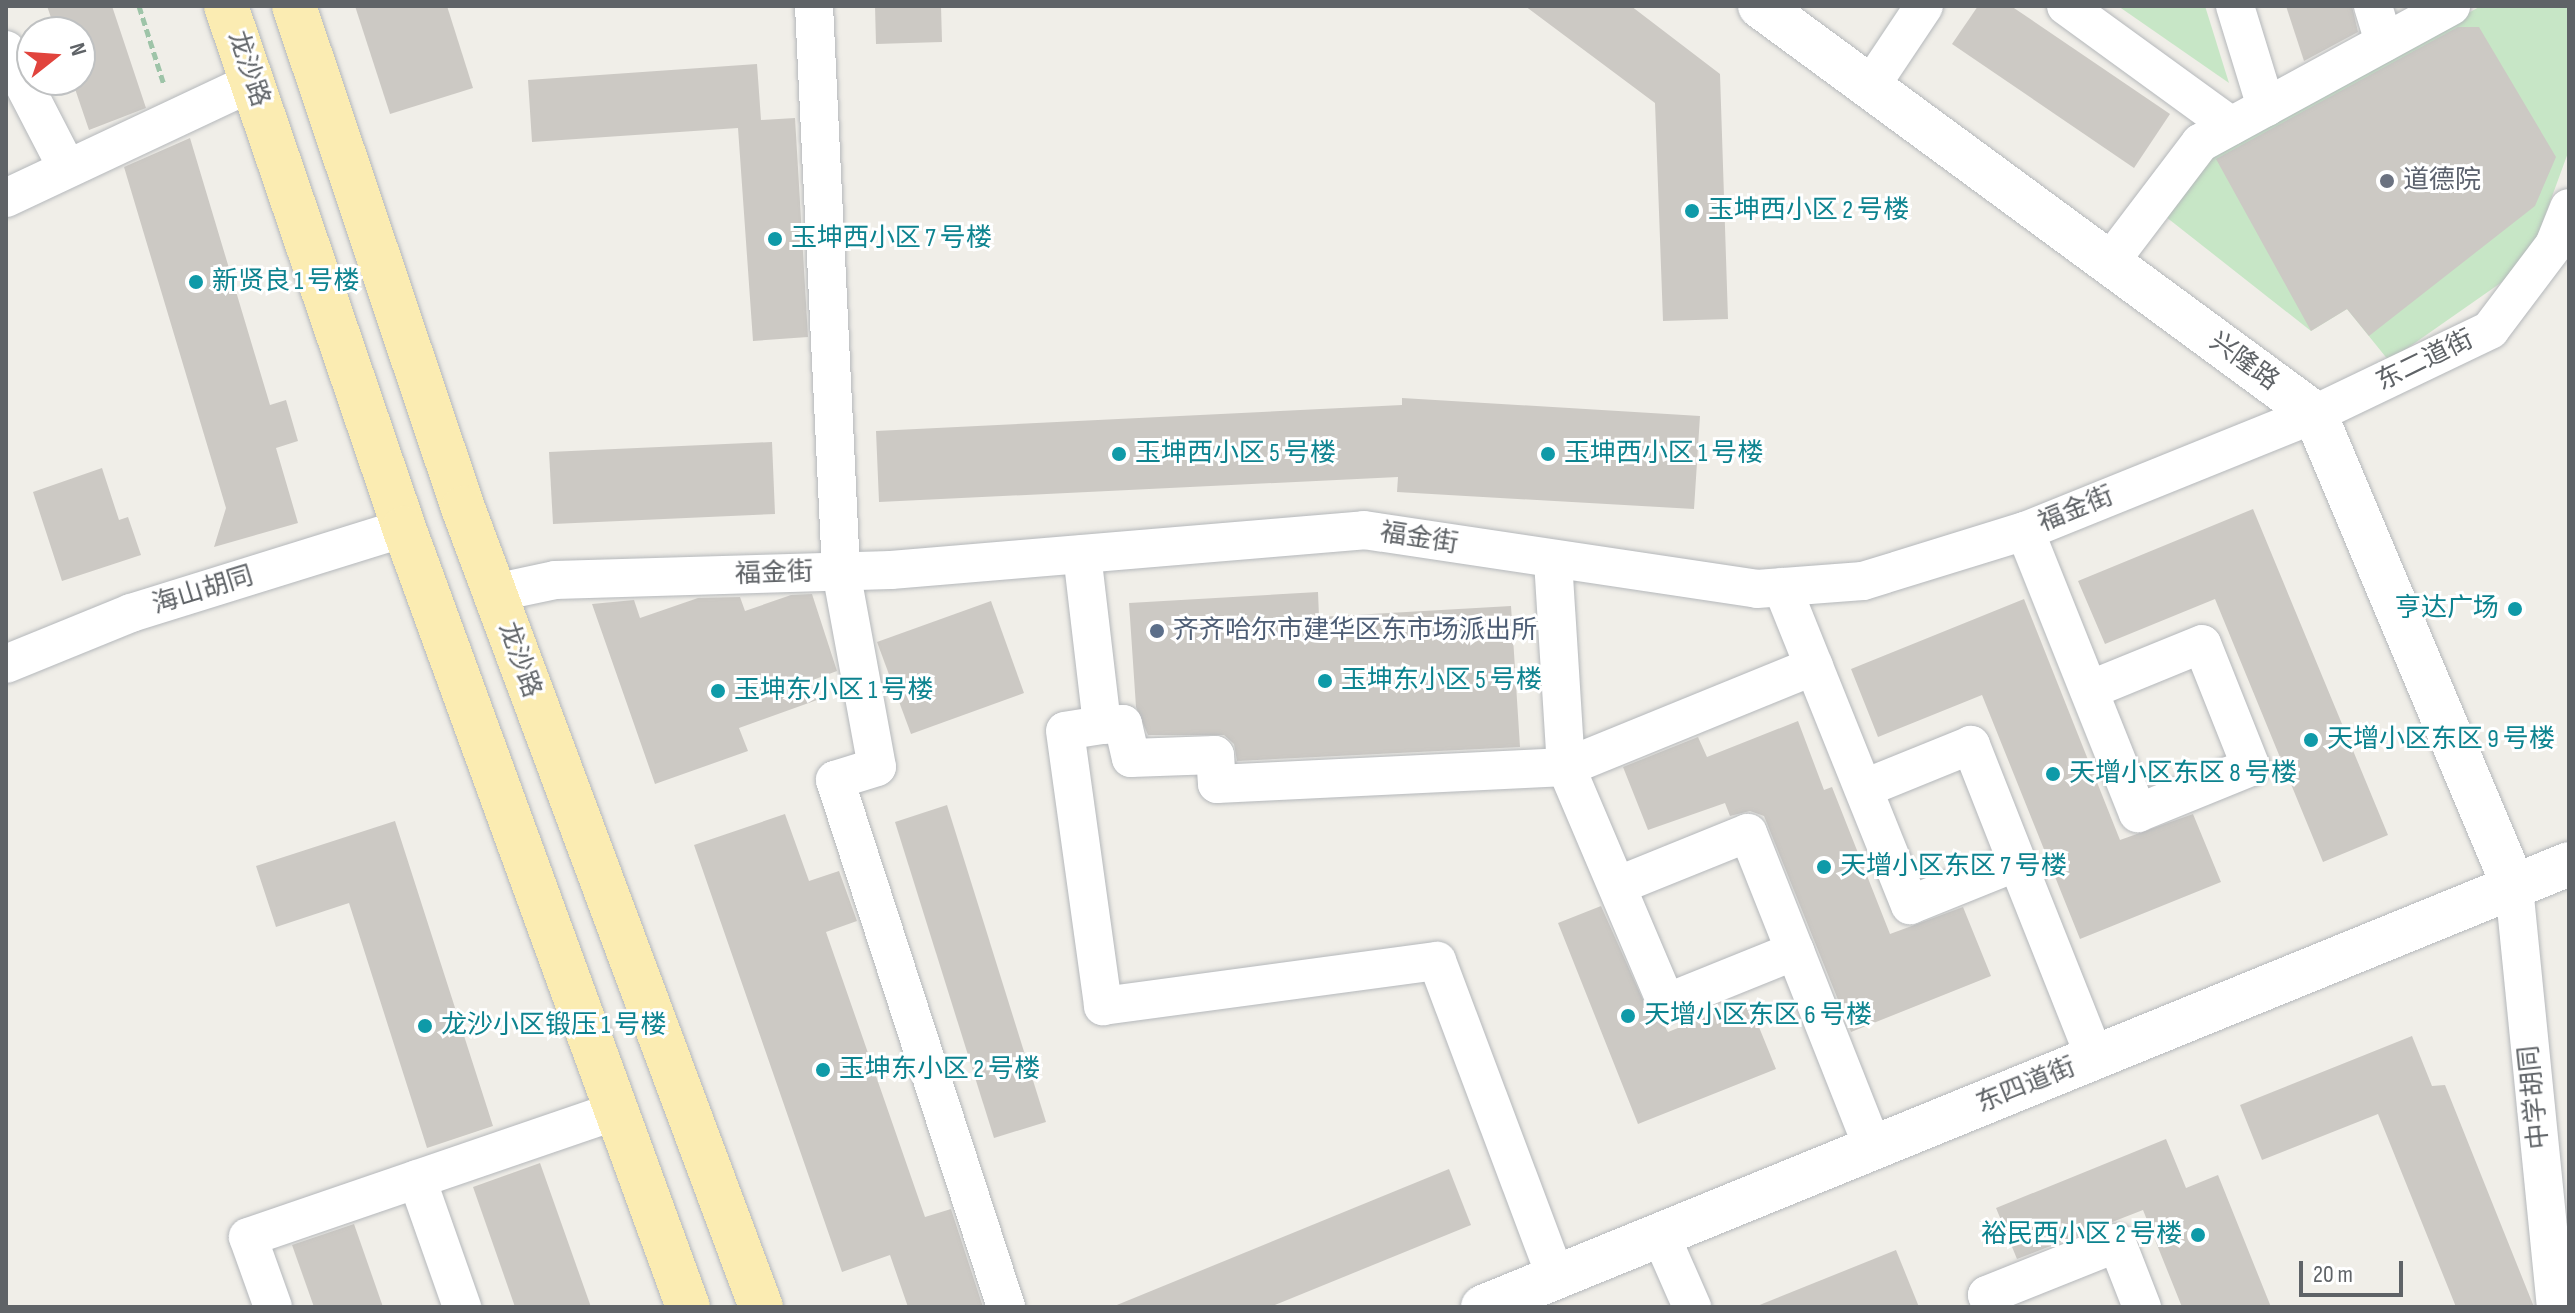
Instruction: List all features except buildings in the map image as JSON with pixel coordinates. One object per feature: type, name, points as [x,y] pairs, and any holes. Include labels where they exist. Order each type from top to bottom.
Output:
[{"type":"main road","name":"龙沙路","points":[[226,6],[404,528],[688,1307]]},
{"type":"main road","name":"龙沙路","points":[[294,6],[494,593],[761,1307]]},
{"type":"street","points":[[814,6],[841,571],[877,767],[835,780],[1006,1307]]},
{"type":"street","name":"兴隆路","points":[[1760,6],[2315,414]]},
{"type":"street","points":[[1870,87],[1924,6]]},
{"type":"street","points":[[2066,6],[2231,126]]},
{"type":"street","points":[[2235,6],[2266,107]]},
{"type":"street","points":[[2373,6],[2384,42]]},
{"type":"street","points":[[2109,263],[2200,143],[2451,6]]},
{"type":"street","points":[[6,50],[66,166]]},
{"type":"street","points":[[6,198],[66,166],[252,82]]},
{"type":"street","name":"东二道街","points":[[2315,414],[2490,330],[2554,245],[2569,208]]},
{"type":"street","points":[[2315,414],[2514,887]]},
{"type":"street","name":"福金街","points":[[494,593],[555,580],[841,571],[1364,530],[1757,589],[1863,581],[2025,531],[2315,414]]},
{"type":"street","name":"海山胡同","points":[[6,664],[131,613],[404,528]]},
{"type":"street","points":[[2025,531],[2138,813],[2251,767],[2202,644],[2089,690]]},
{"type":"street","points":[[1082,554],[1102,725]]},
{"type":"street","points":[[1553,560],[1566,767],[1619,885],[1666,1003],[1795,951]]},
{"type":"street","points":[[1782,587],[1910,905],[2017,862]]},
{"type":"street","points":[[1539,1291],[1437,961],[1103,1006],[1065,731],[1123,724],[1131,758],[1215,755],[1217,784],[1566,767],[1814,666]]},
{"type":"street","points":[[1865,788],[1971,745],[2095,1058]]},
{"type":"street","points":[[1619,885],[1748,833],[1873,1148]]},
{"type":"street","name":"东四道街","points":[[1483,1307],[1539,1291],[1660,1234],[2569,864]]},
{"type":"street","name":"中学胡同","points":[[2514,887],[2556,1307]]},
{"type":"street","points":[[273,1307],[248,1237],[616,1111]]},
{"type":"street","points":[[417,1179],[462,1307]]},
{"type":"street","points":[[1660,1234],[1692,1307]]},
{"type":"street","points":[[1992,1307],[1987,1295],[2117,1243],[2142,1307]]},
{"type":"path","points":[[139,6],[174,117]]},
{"type":"green space","points":[[2118,6],[2205,6],[2229,83]]},
{"type":"green space","name":"道德院","points":[[2481,6],[2569,6],[2569,150],[2535,243],[2502,282],[2389,361],[2347,309],[2311,331],[2161,213],[2213,153]]},
{"type":"place","name":"道德院","points":[[2387,181]]},
{"type":"place","name":"玉坤西小区 2 号楼","points":[[1692,211]]},
{"type":"place","name":"玉坤西小区 7 号楼","points":[[775,239]]},
{"type":"place","name":"新贤良 1 号楼","points":[[196,282]]},
{"type":"place","name":"玉坤西小区 5 号楼","points":[[1119,454]]},
{"type":"place","name":"玉坤西小区 1 号楼","points":[[1548,454]]},
{"type":"place","name":"亨达广场","points":[[2515,609]]},
{"type":"place","name":"齐齐哈尔市建华区东市场派出所","points":[[1157,631]]},
{"type":"place","name":"玉坤东小区 5 号楼","points":[[1325,681]]},
{"type":"place","name":"玉坤东小区 1 号楼","points":[[718,691]]},
{"type":"place","name":"天增小区东区 9 号楼","points":[[2311,740]]},
{"type":"place","name":"天增小区东区 8 号楼","points":[[2053,774]]},
{"type":"place","name":"天增小区东区 7 号楼","points":[[1824,867]]},
{"type":"place","name":"天增小区东区 6 号楼","points":[[1628,1016]]},
{"type":"place","name":"龙沙小区锻压 1 号楼","points":[[425,1026]]},
{"type":"place","name":"玉坤东小区 2 号楼","points":[[823,1070]]},
{"type":"place","name":"裕民西小区 2 号楼","points":[[2198,1235]]}]
